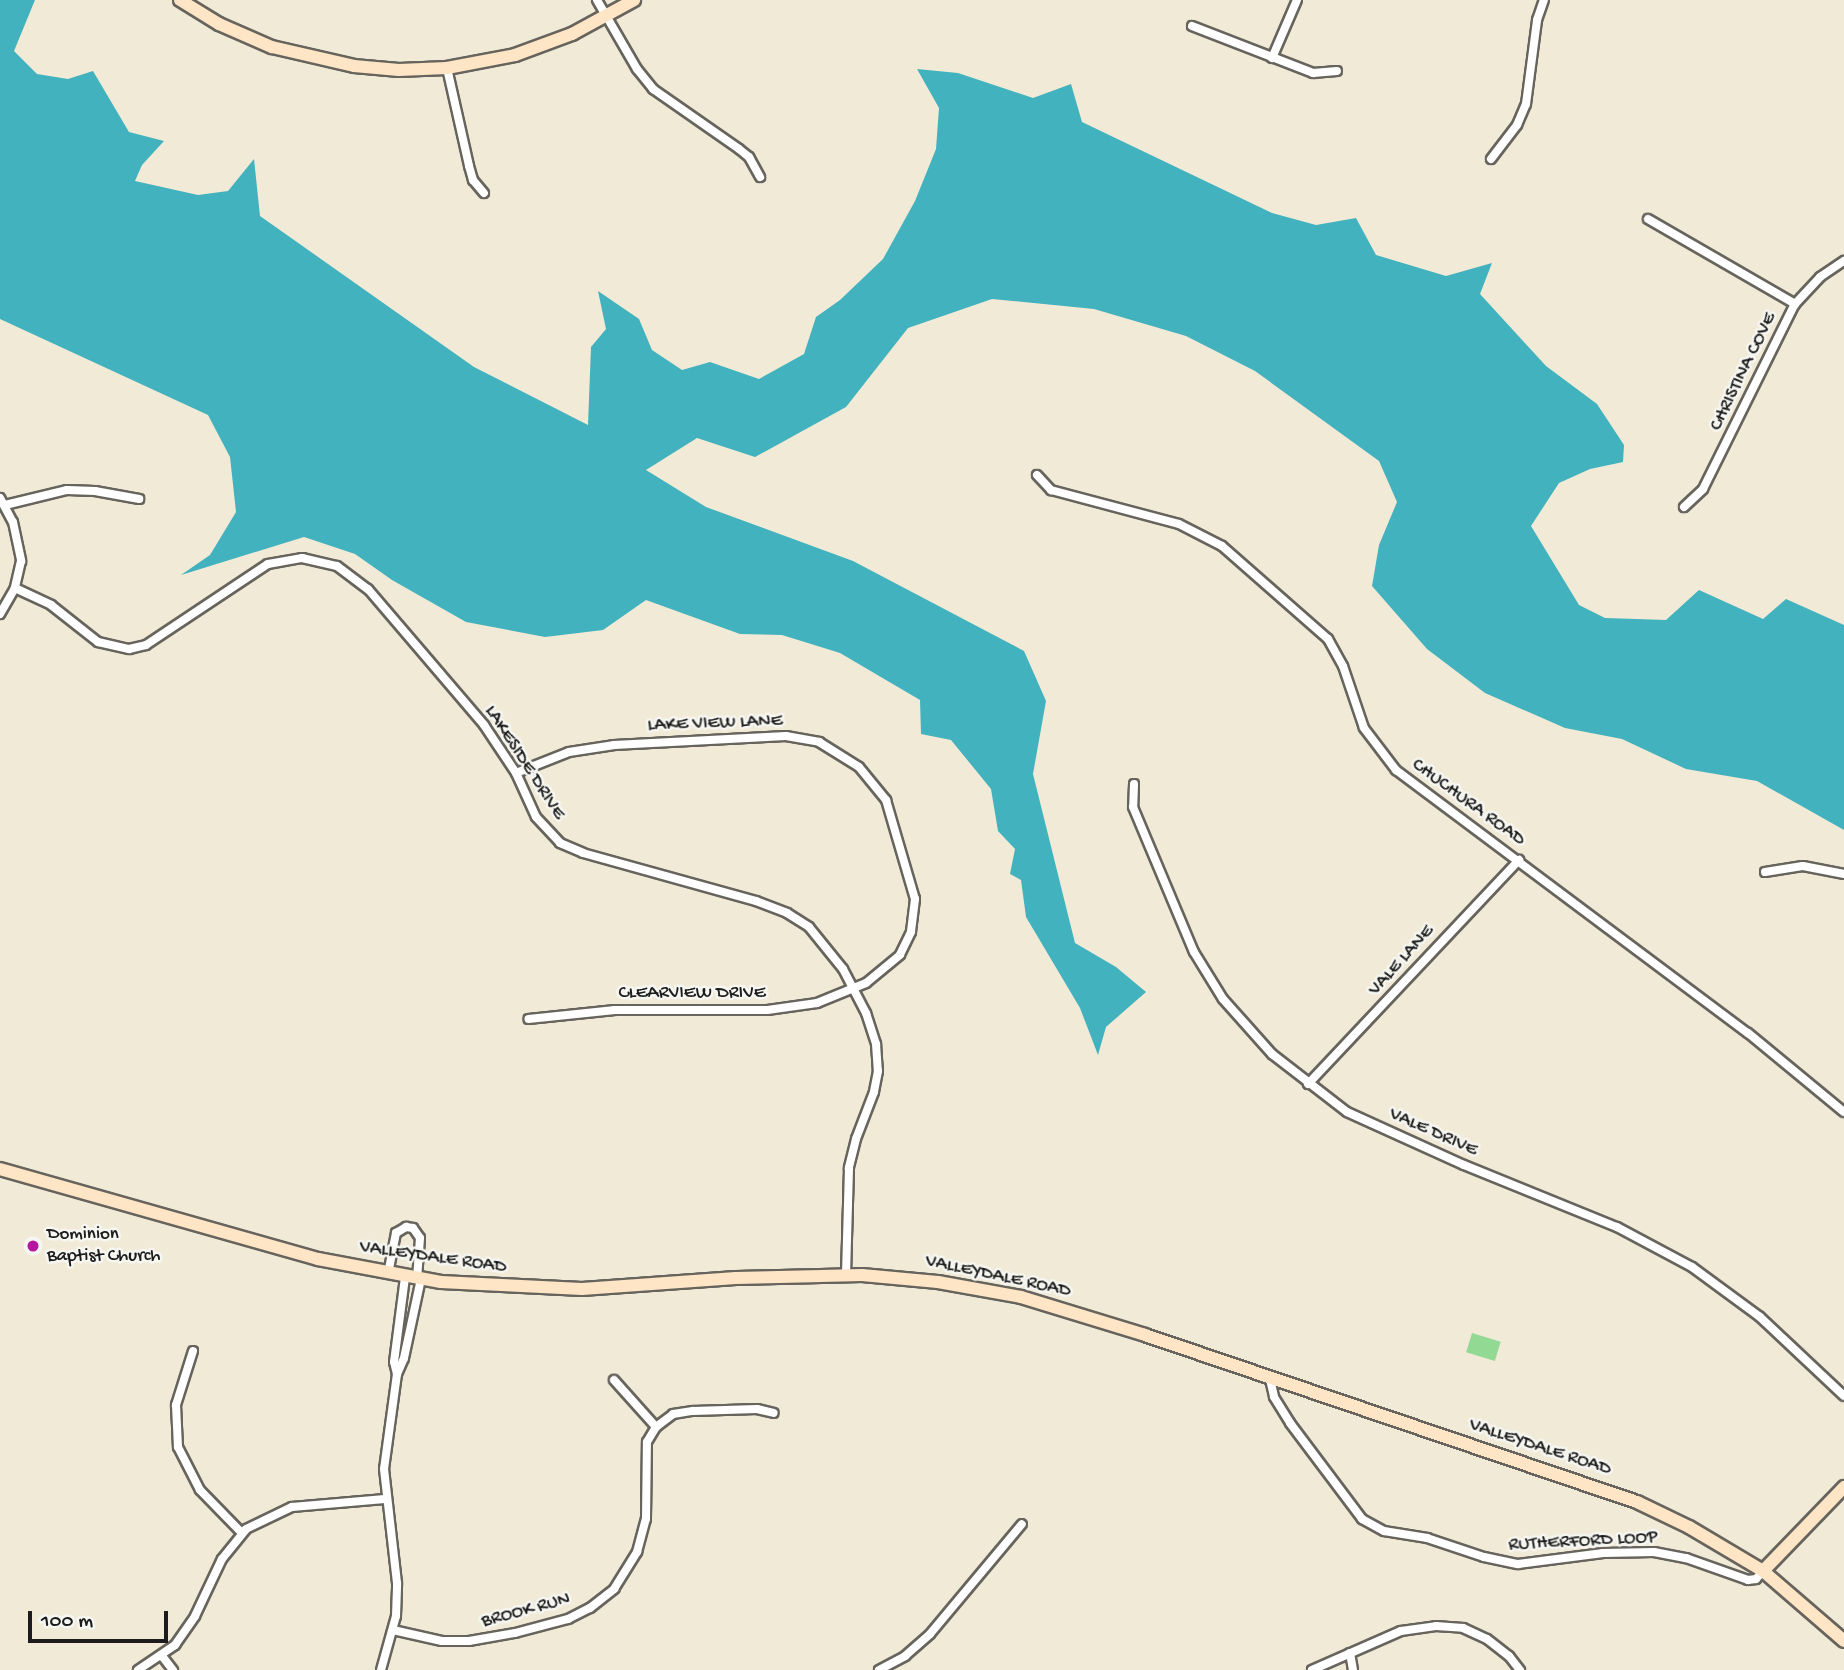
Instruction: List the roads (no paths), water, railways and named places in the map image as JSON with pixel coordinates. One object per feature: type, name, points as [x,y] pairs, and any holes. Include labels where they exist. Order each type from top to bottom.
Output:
[{"type":"main road","points":[[180,0],[250,39],[312,58],[376,69],[447,68],[515,55],[572,34],[634,0]]},
{"type":"main road","name":"VALLEYDALE ROAD","points":[[0,1169],[318,1259],[388,1275],[524,1289],[582,1289],[846,1275],[938,1282],[1021,1297],[1637,1502],[1689,1527],[1763,1571],[1844,1641]]},
{"type":"main road","points":[[1763,1571],[1844,1487]]},
{"type":"street","points":[[597,0],[637,69],[653,89],[739,149],[749,158],[760,177]]},
{"type":"street","points":[[1272,58],[1297,0]]},
{"type":"street","points":[[1491,159],[1517,125],[1526,104],[1537,19],[1544,0]]},
{"type":"street","points":[[1192,26],[1313,73],[1337,71]]},
{"type":"street","points":[[447,68],[469,166],[474,180],[484,193]]},
{"type":"street","points":[[1648,219],[1795,304]]},
{"type":"street","name":"CHRISTINA COVE","points":[[1685,508],[1703,489],[1795,304],[1820,277],[1844,261]]},
{"type":"street","name":"CHUCHURA ROAD","points":[[1037,475],[1051,490],[1179,524],[1222,546],[1328,639],[1343,666],[1364,727],[1396,770],[1519,860],[1637,952],[1748,1032],[1844,1112]]},
{"type":"street","points":[[0,614],[15,588],[21,561],[20,548],[2,501],[67,490],[95,491],[139,499]]},
{"type":"street","name":"LAKESIDE DRIVE","points":[[15,588],[51,605],[98,642],[130,649],[146,645],[268,564],[302,558],[327,561],[350,573],[374,597],[484,725],[516,773],[536,817],[561,843],[583,853],[721,890],[787,913],[816,933],[854,989],[873,1031],[877,1070],[874,1092],[856,1139],[849,1168],[846,1275]]},
{"type":"street","name":"LAKE VIEW LANE","points":[[516,773],[589,747],[724,738],[798,737],[819,742],[850,760],[868,776],[886,800],[915,899],[911,932],[900,955],[877,977],[854,989]]},
{"type":"street","name":"VALE DRIVE","points":[[1134,784],[1132,800],[1137,818],[1180,921],[1212,983],[1245,1027],[1308,1083],[1347,1112],[1399,1137],[1617,1227],[1661,1249],[1712,1279],[1745,1304],[1844,1396]]},
{"type":"street","name":"VALE LANE","points":[[1308,1083],[1519,860]]},
{"type":"street","points":[[1765,873],[1803,866],[1844,874]]},
{"type":"street","name":"CLEARVIEW DRIVE","points":[[528,1019],[615,1010],[789,1009],[817,1003],[854,989]]},
{"type":"street","points":[[381,1670],[393,1630],[396,1563],[385,1499],[384,1469],[397,1374],[404,1358],[420,1238],[413,1228],[406,1227],[396,1233],[388,1275]]},
{"type":"street","points":[[397,1374],[394,1363],[415,1278]]},
{"type":"street","points":[[193,1351],[176,1405],[178,1447],[200,1490],[242,1533]]},
{"type":"street","name":"RUTHERFORD LOOP","points":[[1270,1378],[1274,1397],[1290,1423],[1362,1519],[1384,1531],[1420,1536],[1483,1557],[1518,1564],[1603,1553],[1654,1552],[1686,1558],[1748,1580],[1756,1579],[1763,1571]]},
{"type":"street","points":[[614,1380],[656,1427],[673,1414],[693,1410],[757,1409],[774,1413]]},
{"type":"street","name":"BROOK RUN","points":[[393,1630],[442,1641],[481,1640],[568,1619],[599,1602],[626,1574],[638,1552],[646,1519],[647,1442],[656,1427]]},
{"type":"street","points":[[138,1670],[162,1656],[187,1628],[222,1559],[242,1533],[273,1514],[292,1507],[385,1499]]},
{"type":"street","points":[[879,1670],[905,1657],[930,1634],[1022,1524]]},
{"type":"street","points":[[1312,1670],[1401,1631],[1422,1626],[1449,1626],[1487,1639],[1509,1656],[1520,1670]]},
{"type":"street","points":[[1350,1653],[1353,1670]]},
{"type":"street","points":[[162,1656],[173,1670]]},
{"type":"water","points":[[0,0],[35,0],[14,51],[37,74],[68,79],[93,71],[129,132],[164,141],[142,165],[135,181],[198,195],[228,191],[254,159],[260,216],[474,367],[588,425],[591,347],[606,329],[598,291],[639,319],[652,350],[682,370],[710,362],[759,379],[804,354],[816,317],[840,300],[883,259],[915,201],[936,149],[939,108],[917,69],[958,73],[1033,98],[1071,84],[1082,122],[1272,213],[1316,225],[1356,218],[1376,255],[1446,276],[1492,263],[1480,294],[1546,366],[1597,404],[1624,445],[1623,462],[1590,469],[1559,483],[1531,526],[1579,605],[1605,618],[1666,620],[1699,590],[1763,619],[1786,599],[1844,625],[1844,830],[1757,781],[1686,769],[1622,739],[1565,728],[1485,693],[1427,649],[1372,586],[1379,545],[1397,502],[1379,461],[1255,371],[1186,336],[1094,309],[992,299],[908,328],[846,407],[755,457],[697,438],[646,470],[706,507],[853,561],[1024,651],[1046,701],[1033,774],[1075,943],[1116,967],[1146,992],[1106,1027],[1098,1055],[1080,1008],[1026,917],[1021,880],[1010,874],[1015,849],[998,831],[991,789],[951,740],[921,734],[920,700],[840,653],[782,635],[740,634],[646,600],[603,630],[545,637],[466,622],[392,580],[355,554],[304,537],[181,575],[210,555],[236,512],[230,457],[208,415],[0,319]]},
{"type":"place","name":"Dominion Baptist Church","points":[[33,1246]]}]
